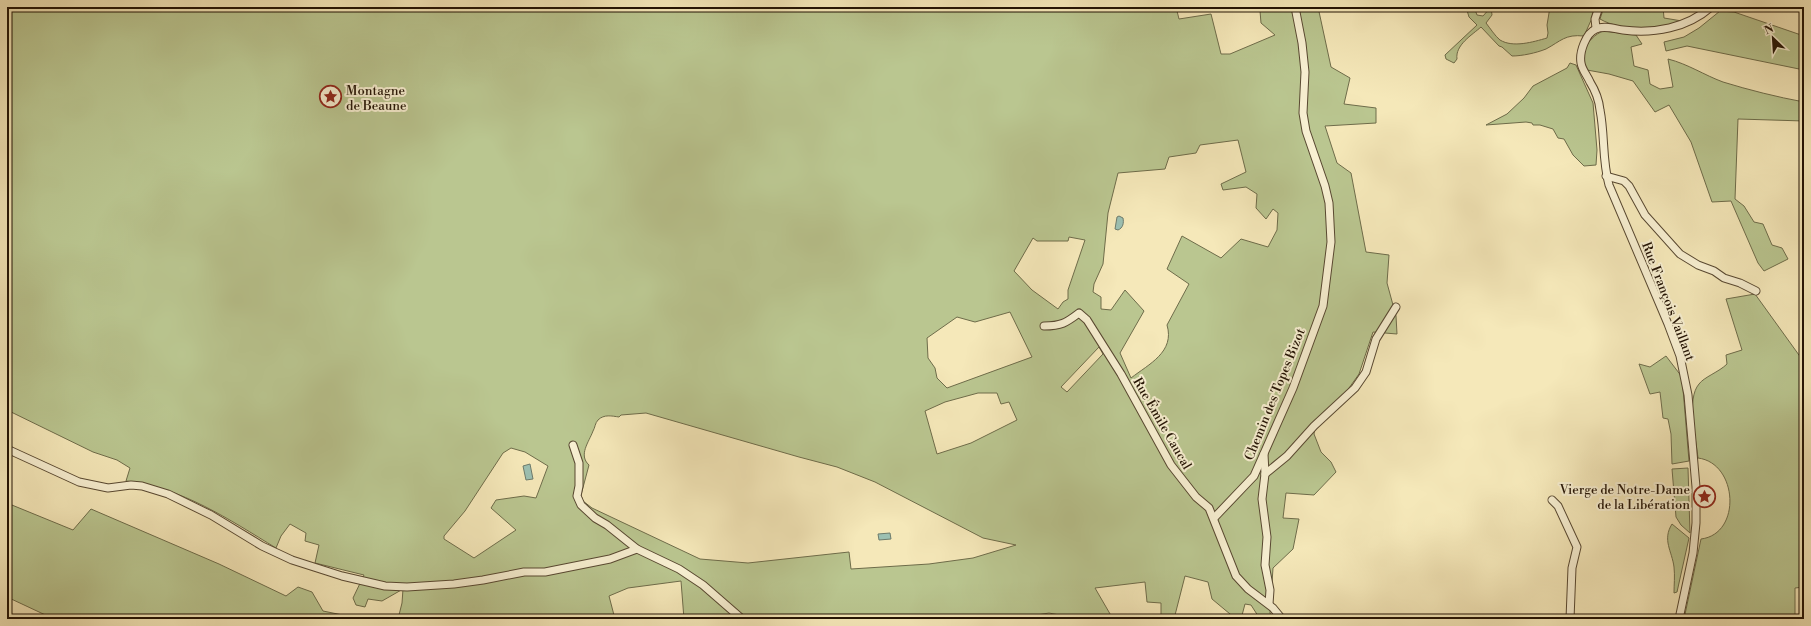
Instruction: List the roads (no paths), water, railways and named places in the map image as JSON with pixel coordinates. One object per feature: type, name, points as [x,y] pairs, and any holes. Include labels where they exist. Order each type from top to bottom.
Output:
[{"type":"street","name":"Chemin des Topes Bizot","points":[[1214,518],[1254,476],[1293,388],[1323,306],[1331,242],[1329,203],[1325,186],[1306,131],[1302,112],[1305,72],[1302,43],[1294,7]]},
{"type":"street","points":[[1599,7],[1595,19],[1596,28],[1603,27],[1642,31],[1668,28],[1691,21],[1711,7]]},
{"type":"street","name":"Rue François Vaillant","points":[[1596,28],[1587,37],[1580,58],[1581,66],[1594,88],[1601,111],[1602,150],[1606,176],[1613,197],[1635,245],[1678,349],[1688,395],[1696,487],[1696,523],[1693,553],[1679,619]]},
{"type":"street","points":[[1606,176],[1624,181],[1629,186],[1645,215],[1680,254],[1698,265],[1714,271],[1724,278],[1740,283],[1756,291]]},
{"type":"street","points":[[1265,474],[1287,456],[1314,426],[1355,388],[1366,372],[1376,339],[1396,307]]},
{"type":"street","name":"Rue Émile Caucal","points":[[1044,326],[1058,326],[1079,313],[1087,320],[1117,367],[1171,464],[1196,497],[1209,508],[1232,568],[1243,585],[1269,604],[1282,619]]},
{"type":"street","points":[[573,445],[579,463],[579,486],[577,496],[581,505],[595,518],[607,525],[637,549],[679,569],[703,585],[742,619]]},
{"type":"street","points":[[7,449],[79,482],[108,488],[131,485],[142,486],[168,494],[210,515],[262,546],[292,560],[342,576],[384,586],[454,584],[524,572],[545,572],[610,559],[637,549]]},
{"type":"street","points":[[1264,452],[1265,474],[1262,499],[1266,538],[1265,565],[1270,590],[1269,604]]},
{"type":"street","points":[[1552,500],[1560,510],[1578,547],[1572,568],[1570,619]]},
{"type":"street","points":[[1291,619],[1302,619]]},
{"type":"place","name":"Montagne de Beaune","points":[[331,97]]},
{"type":"place","name":"Vierge de Notre-Dame de la Libération","points":[[1705,496]]}]
